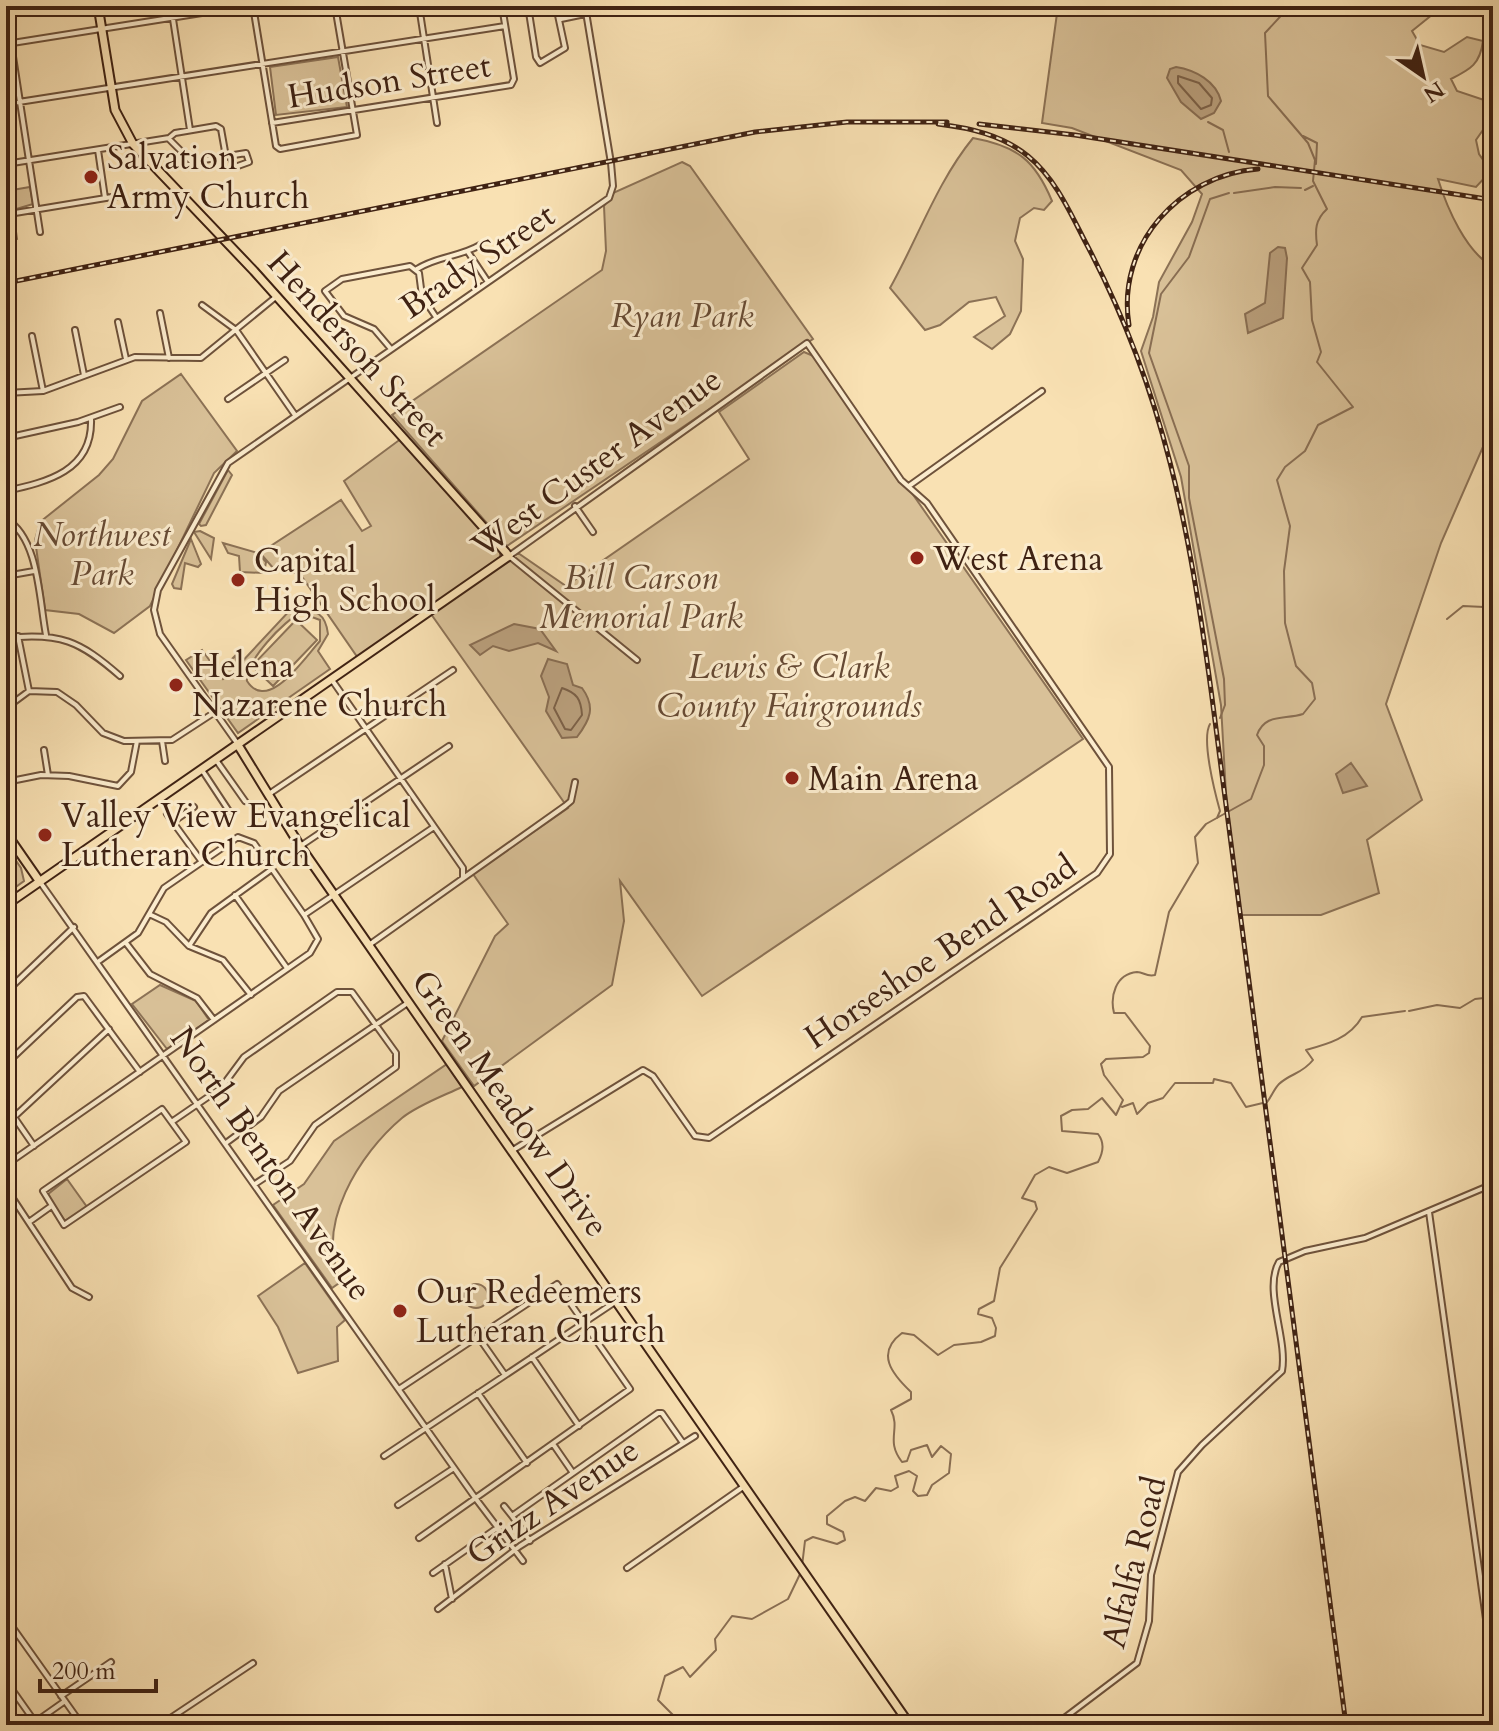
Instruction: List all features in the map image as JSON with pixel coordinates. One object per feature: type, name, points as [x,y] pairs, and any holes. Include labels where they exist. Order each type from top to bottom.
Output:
[{"type":"main road","name":"Henderson Street","points":[[98,6],[118,121],[133,144],[277,296],[509,556]]},
{"type":"main road","name":"West Custer Avenue","points":[[6,905],[509,556]]},
{"type":"main road","name":"Green Meadow Drive","points":[[238,745],[300,846],[910,1725]]},
{"type":"main road","name":"North Benton Avenue","points":[[6,833],[40,882]]},
{"type":"street","points":[[171,6],[190,130]]},
{"type":"street","points":[[8,43],[246,6]]},
{"type":"street","points":[[253,6],[278,149],[357,135],[335,6]]},
{"type":"street","points":[[419,6],[437,123]]},
{"type":"street","points":[[6,104],[505,26],[502,6]]},
{"type":"street","points":[[528,6],[540,63],[558,56],[565,48],[556,6]]},
{"type":"street","points":[[561,19],[586,14],[585,6]]},
{"type":"street","points":[[6,11],[8,43],[40,232]]},
{"type":"street","name":"Brady Street","points":[[215,712],[160,634],[154,610],[158,590],[224,467],[436,317],[602,205],[613,186],[586,14]]},
{"type":"street","name":"Hudson Street","points":[[272,123],[513,84],[505,26]]},
{"type":"street","points":[[6,164],[169,138],[175,133],[219,126],[228,156],[235,167],[247,165],[250,161],[246,153],[228,156],[193,162],[169,138]]},
{"type":"street","points":[[98,150],[105,198]]},
{"type":"street","points":[[15,213],[118,196]]},
{"type":"street","points":[[391,349],[374,329],[344,316],[325,291],[346,278],[407,266],[417,269],[432,260],[468,252],[480,245]]},
{"type":"street","points":[[468,252],[488,282]]},
{"type":"street","points":[[417,269],[422,296],[436,317]]},
{"type":"street","points":[[6,393],[43,391],[126,359],[191,360],[206,356],[277,296]]},
{"type":"street","points":[[202,305],[236,330],[295,415]]},
{"type":"street","points":[[160,313],[169,358]]},
{"type":"street","points":[[118,322],[126,359]]},
{"type":"street","points":[[75,330],[84,375]]},
{"type":"street","points":[[32,336],[43,391]]},
{"type":"street","name":"West Custer Avenue","points":[[509,556],[807,343],[818,355]]},
{"type":"street","name":"Horseshoe Bend Road","points":[[513,1151],[643,1070],[653,1076],[695,1136],[709,1138],[1091,878],[1107,861],[1110,847],[1109,767],[927,503],[901,480],[818,355]]},
{"type":"street","points":[[228,399],[285,360]]},
{"type":"street","points":[[909,486],[1042,391]]},
{"type":"street","points":[[6,438],[91,419],[120,407]]},
{"type":"street","points":[[6,491],[45,482],[71,468],[87,447],[91,419]]},
{"type":"street","points":[[575,506],[593,532]]},
{"type":"street","points":[[6,519],[26,537],[46,635]]},
{"type":"street","points":[[509,556],[637,660]]},
{"type":"street","points":[[6,576],[34,571]]},
{"type":"street","points":[[6,638],[46,635],[84,647],[120,676]]},
{"type":"street","points":[[18,636],[29,691]]},
{"type":"street","points":[[268,795],[453,670]]},
{"type":"street","points":[[332,680],[463,868],[463,878]]},
{"type":"street","points":[[6,708],[29,691],[57,692],[76,705],[103,733],[114,739],[137,741],[175,739],[215,712],[238,745]]},
{"type":"street","points":[[6,782],[48,775],[118,786],[131,772],[137,741]]},
{"type":"street","points":[[162,741],[165,761]]},
{"type":"street","points":[[300,846],[449,746]]},
{"type":"street","points":[[44,750],[48,775]]},
{"type":"street","points":[[216,760],[245,801]]},
{"type":"street","points":[[202,770],[229,811]]},
{"type":"street","points":[[369,945],[565,806],[571,801],[575,782]]},
{"type":"street","points":[[172,822],[194,807]]},
{"type":"street","points":[[167,814],[202,862]]},
{"type":"street","points":[[304,915],[434,827]]},
{"type":"street","points":[[6,1165],[288,969],[316,947],[316,932],[254,843],[243,837],[233,840],[164,888],[138,933],[99,961]]},
{"type":"street","points":[[189,946],[210,914],[272,869]]},
{"type":"street","name":"North Benton Avenue","points":[[40,882],[523,1561]]},
{"type":"street","points":[[235,895],[288,969]]},
{"type":"street","points":[[149,914],[166,922],[189,946],[223,960],[251,995]]},
{"type":"street","points":[[6,992],[74,927]]},
{"type":"street","points":[[126,943],[150,974],[197,998],[214,1020]]},
{"type":"street","points":[[173,1121],[226,1084],[244,1057],[337,992],[352,992],[396,1053],[396,1067],[315,1125],[290,1161],[255,1185]]},
{"type":"street","points":[[6,1064],[77,997],[88,998],[140,1072]]},
{"type":"street","points":[[226,1143],[261,1117],[279,1091],[409,1002]]},
{"type":"street","points":[[14,1117],[109,1029]]},
{"type":"street","points":[[162,1109],[173,1121],[186,1140],[174,1150],[66,1225],[51,1207],[43,1191],[162,1109]]},
{"type":"street","points":[[6,1111],[14,1117],[34,1146]]},
{"type":"street","name":"Alfalfa Road","points":[[1055,1725],[1137,1663],[1149,1621],[1151,1575],[1178,1472],[1282,1371],[1283,1346],[1274,1281],[1279,1262],[1305,1251],[1355,1242],[1493,1184]]},
{"type":"street","points":[[6,1188],[72,1288],[89,1297]]},
{"type":"street","points":[[29,1222],[51,1207]]},
{"type":"street","points":[[1429,1211],[1493,1669]]},
{"type":"street","points":[[399,1389],[557,1284],[630,1389],[419,1538]]},
{"type":"street","points":[[384,1456],[617,1300]]},
{"type":"street","points":[[477,1335],[505,1375]]},
{"type":"street","points":[[532,1357],[579,1426]]},
{"type":"street","points":[[478,1393],[527,1463]]},
{"type":"street","points":[[512,1516],[658,1413],[662,1413],[683,1443]]},
{"type":"street","name":"Grizz Avenue","points":[[438,1609],[516,1550],[695,1436]]},
{"type":"street","points":[[553,1444],[573,1473]]},
{"type":"street","points":[[398,1505],[454,1468]]},
{"type":"street","points":[[627,1568],[745,1485]]},
{"type":"street","points":[[504,1506],[530,1541]]},
{"type":"street","points":[[433,1573],[497,1528]]},
{"type":"street","points":[[445,1564],[452,1599]]},
{"type":"street","points":[[6,1618],[82,1725]]},
{"type":"street","points":[[9,1635],[15,1631]]},
{"type":"street","points":[[61,1696],[111,1662]]},
{"type":"street","points":[[160,1725],[253,1663]]},
{"type":"street","points":[[6,1681],[33,1724],[65,1701]]},
{"type":"green space","points":[[1058,6],[1443,6],[1412,31],[1420,45],[1444,52],[1467,37],[1483,41],[1480,55],[1473,65],[1451,79],[1457,91],[1493,103],[1492,117],[1476,140],[1479,154],[1491,171],[1476,187],[1438,179],[1452,216],[1466,240],[1493,267],[1493,424],[1441,543],[1386,704],[1422,800],[1367,840],[1379,893],[1321,915],[1239,915],[1227,812],[1221,705],[1181,477],[1141,351],[1153,317],[1159,282],[1192,222],[1202,194],[1181,170],[1072,128],[1042,123]]},
{"type":"green space","points":[[338,57],[347,107],[276,115],[270,67]]},
{"type":"green space","points":[[973,138],[1002,145],[1023,157],[1039,175],[1052,201],[1044,210],[1034,208],[1020,218],[1015,241],[1023,259],[1021,311],[1010,334],[992,349],[974,337],[1005,316],[996,297],[969,302],[940,325],[925,330],[890,288],[938,192]]},
{"type":"green space","name":"Ryan Park","points":[[682,162],[690,166],[813,339],[507,546],[392,415],[602,270],[606,251],[604,206],[613,193]]},
{"type":"green space","points":[[30,187],[33,204],[13,210],[17,239],[6,241],[6,191]]},
{"type":"green space","name":"Lewis & Clark County Fairgrounds","points":[[804,352],[818,358],[1083,739],[702,996],[620,881],[624,921],[612,985],[474,1086],[442,1041],[495,936],[508,924],[473,874],[568,808],[431,614],[518,553],[566,586],[749,459],[719,412]]},
{"type":"green space","name":"Northwest Park","points":[[181,374],[237,451],[214,473],[150,606],[114,633],[79,614],[45,610],[35,540],[40,522],[99,475],[113,459],[142,401]]},
{"type":"green space","points":[[402,438],[500,550],[500,557],[358,658],[300,574],[274,569],[260,553],[341,500],[362,531],[371,526],[344,481]]},
{"type":"green space","points":[[228,470],[232,475],[206,525],[201,526],[199,524]]},
{"type":"green space","points":[[200,531],[214,538],[211,559],[194,532]]},
{"type":"green space","points":[[191,539],[201,564],[198,567],[185,563],[181,589],[174,588],[172,584]]},
{"type":"green space","points":[[223,543],[258,553],[266,562],[264,573],[240,572],[239,556],[228,553]]},
{"type":"green space","points":[[292,608],[316,613],[324,620],[328,634],[318,651],[330,669],[238,733],[186,660],[202,650],[223,679],[221,670],[235,656],[238,666]],"holes":[[[301,613],[320,620],[320,641],[286,679],[265,691],[256,689],[247,681],[259,653],[285,624]]]},
{"type":"green space","points":[[296,620],[317,640],[273,686],[252,666]]},
{"type":"green space","points":[[6,846],[21,868],[24,881],[6,894]]},
{"type":"green space","points":[[160,985],[196,1001],[209,1020],[167,1049],[132,1004]]},
{"type":"green space","points":[[447,1064],[462,1087],[402,1118],[371,1151],[345,1192],[333,1238],[335,1260],[342,1281],[332,1288],[273,1205],[304,1184],[334,1141]]},
{"type":"green space","points":[[67,1179],[87,1207],[65,1221],[47,1195]]},
{"type":"green space","points":[[305,1263],[345,1320],[337,1327],[338,1361],[298,1373],[278,1327],[258,1296]]},
{"type":"green space","points":[[476,1284],[487,1291],[488,1296],[481,1307],[476,1308],[465,1301],[464,1296],[471,1285]]},
{"type":"water","points":[[1176,67],[1197,74],[1215,88],[1221,101],[1214,113],[1201,119],[1181,102],[1167,78],[1170,69]]},
{"type":"water","points":[[1278,247],[1285,248],[1287,258],[1283,318],[1248,333],[1245,314],[1265,303],[1270,253]]},
{"type":"water","points":[[514,624],[540,629],[556,651],[538,643],[509,651],[493,646],[480,655],[470,645]]},
{"type":"water","points":[[548,659],[567,664],[573,685],[582,688],[589,701],[588,719],[577,737],[562,738],[546,711],[549,697],[541,676]]},
{"type":"water","points":[[1351,763],[1367,786],[1343,793],[1336,774]]},
{"type":"waterway","points":[[802,1566],[805,1541],[813,1537],[837,1544],[845,1540],[843,1532],[827,1524],[827,1516],[845,1501],[855,1497],[865,1501],[876,1488],[891,1491],[898,1487],[895,1476],[909,1471],[917,1476],[913,1491],[918,1496],[927,1495],[932,1485],[949,1473],[951,1454],[941,1446],[932,1457],[927,1445],[911,1450],[907,1461],[902,1462],[897,1454],[891,1410],[911,1399],[911,1392],[893,1371],[889,1363],[889,1348],[902,1333],[914,1335],[938,1355],[954,1345],[981,1342],[995,1336],[992,1318],[978,1314],[979,1309],[994,1301],[1000,1268],[1037,1209],[1035,1202],[1022,1198],[1035,1175],[1049,1167],[1067,1173],[1098,1162],[1101,1155],[1102,1144],[1098,1134],[1062,1131],[1061,1116],[1072,1110],[1088,1109],[1102,1098],[1116,1115],[1123,1100],[1104,1075],[1101,1064],[1106,1059],[1143,1057],[1149,1053],[1150,1046],[1125,1013],[1114,1013],[1116,987],[1130,974],[1155,975],[1169,912],[1198,863],[1195,837],[1206,824],[1251,799],[1264,765],[1264,746],[1257,735],[1260,728],[1276,718],[1303,714],[1315,699],[1312,683],[1296,666],[1285,623],[1284,571],[1290,526],[1277,480],[1285,467],[1305,451],[1318,425],[1353,407],[1317,362],[1321,352],[1312,320],[1310,282],[1302,268],[1317,245],[1317,226],[1327,209],[1313,181],[1315,160],[1308,143],[1268,96],[1265,33],[1290,6]]},
{"type":"waterway","points":[[1208,122],[1223,130],[1229,152]]},
{"type":"waterway","points":[[1303,136],[1317,143],[1316,164]]},
{"type":"waterway","points":[[1305,190],[1313,186]]},
{"type":"waterway","points":[[1234,193],[1275,187],[1301,188]]},
{"type":"waterway","points":[[1220,718],[1225,705],[1224,679],[1189,498],[1189,466],[1149,353],[1161,294],[1189,257],[1210,199],[1229,193]]},
{"type":"waterway","points":[[1447,619],[1463,606],[1484,607],[1492,598],[1490,579],[1493,576]]},
{"type":"waterway","points":[[1210,724],[1207,741],[1220,811],[1217,818]]},
{"type":"waterway","points":[[1409,1011],[1437,1005],[1460,1008],[1475,999],[1493,997]]},
{"type":"waterway","points":[[1122,1107],[1133,1103],[1137,1114],[1148,1103],[1163,1098],[1175,1083],[1213,1083],[1214,1079],[1231,1083],[1246,1107],[1267,1102],[1279,1084],[1313,1060],[1306,1050],[1345,1035],[1362,1017],[1405,1011]]},
{"type":"waterway","points":[[676,1725],[673,1715],[658,1700],[665,1676],[683,1667],[690,1677],[716,1650],[715,1639],[732,1616],[752,1619],[788,1599],[801,1572]]},
{"type":"railway","points":[[6,283],[755,132],[847,122],[947,122]]},
{"type":"railway","points":[[938,124],[974,130],[1008,143],[1038,165],[1055,187],[1076,223],[1137,355],[1170,463],[1183,517],[1211,690],[1346,1725]]},
{"type":"railway","points":[[979,124],[1075,135],[1493,200]]},
{"type":"railway","points":[[1129,325],[1128,296],[1133,268],[1143,242],[1159,219],[1179,200],[1203,185],[1229,174],[1258,169]]},
{"type":"place","name":"Salvation Army Church","points":[[91,177]]},
{"type":"place","name":"West Arena","points":[[917,558]]},
{"type":"place","name":"Capital High School","points":[[238,580]]},
{"type":"place","name":"Helena Nazarene Church","points":[[176,685]]},
{"type":"place","name":"Main Arena","points":[[792,778]]},
{"type":"place","name":"Valley View Evangelical Lutheran Church","points":[[45,835]]},
{"type":"place","name":"Our Redeemers Lutheran Church","points":[[400,1311]]},
{"type":"park label","name":"Bill Carson Memorial Park","points":[[641,596]]}]
